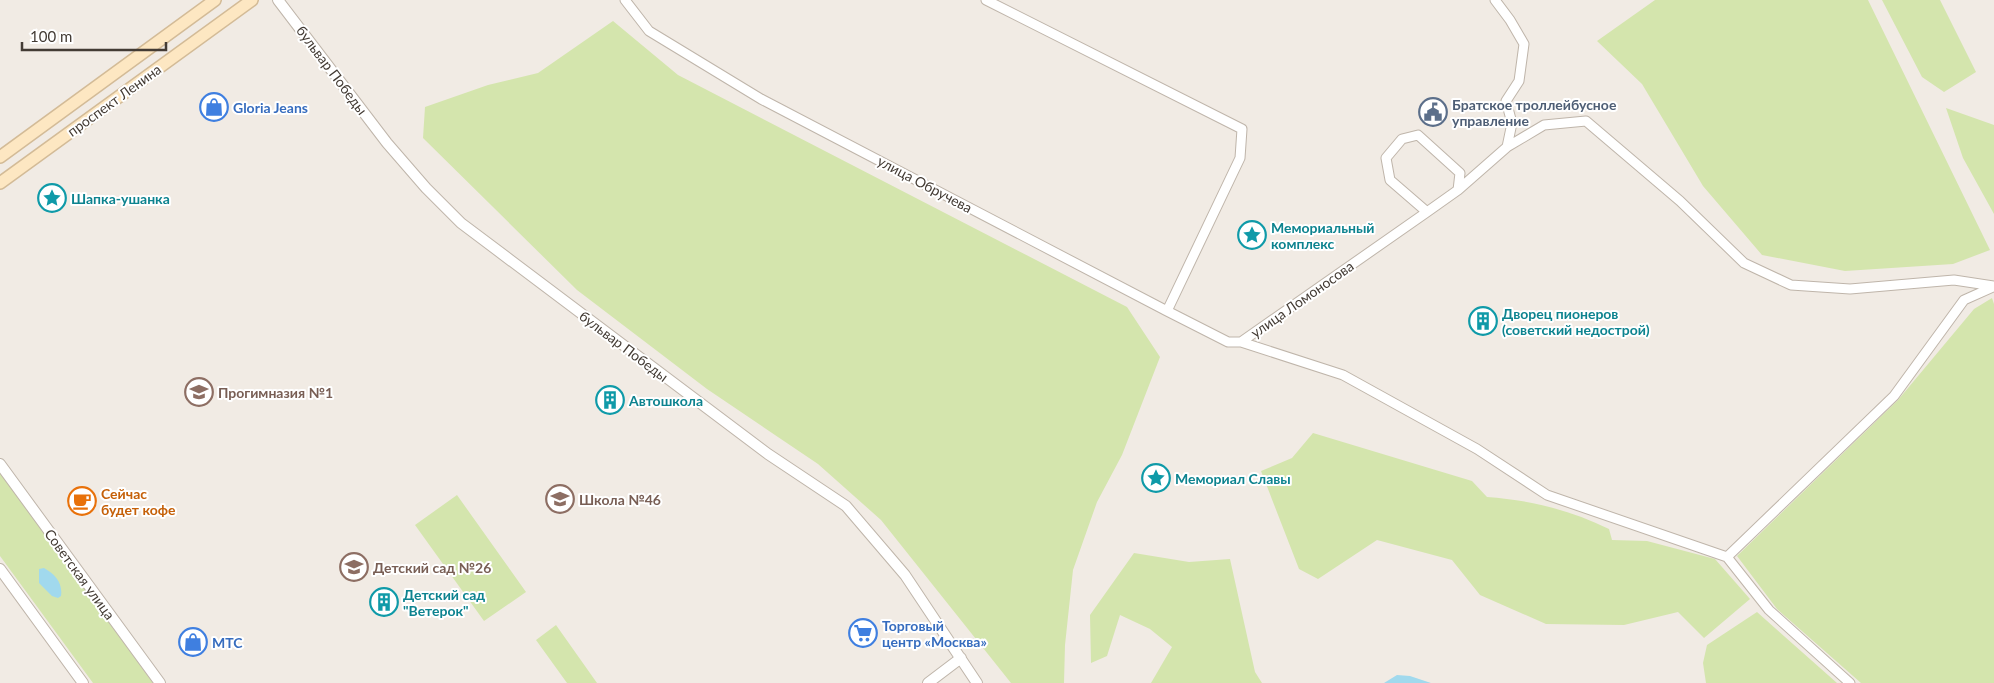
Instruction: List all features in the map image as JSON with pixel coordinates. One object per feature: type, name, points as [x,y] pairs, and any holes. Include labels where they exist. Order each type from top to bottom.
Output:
[{"type":"main road","name":"проспект Ленина","points":[[0,158],[215,0]]},
{"type":"main road","name":"проспект Ленина","points":[[0,183],[252,0]]},
{"type":"street","name":"бульвар Победы","points":[[278,0],[387,143],[426,188],[461,223],[768,454],[846,506],[905,575],[977,683]]},
{"type":"street","name":"улица Обручева","points":[[626,0],[649,30],[761,99],[1228,342],[1240,342],[1343,375],[1477,449],[1547,495],[1728,557]]},
{"type":"street","points":[[986,0],[1242,129],[1240,158],[1167,311]]},
{"type":"street","points":[[1495,0],[1510,20],[1524,44],[1519,81],[1506,102],[1512,123],[1507,147]]},
{"type":"street","name":"улица Ломоносова","points":[[1240,342],[1458,190],[1507,147],[1544,125],[1586,121],[1680,201],[1744,263],[1791,285],[1850,289],[1954,280],[1994,286]]},
{"type":"street","points":[[1427,212],[1390,180],[1386,158],[1402,139],[1418,135],[1439,152],[1460,174],[1458,190]]},
{"type":"street","points":[[1850,683],[1769,610],[1728,557],[1894,396],[1964,300],[1994,286]]},
{"type":"street","name":"Советская улица","points":[[0,464],[160,683]]},
{"type":"street","points":[[0,570],[83,683]]},
{"type":"street","points":[[928,683],[961,658]]},
{"type":"green space","points":[[1655,0],[1868,0],[1990,250],[1953,264],[1845,271],[1762,255],[1703,186],[1642,84],[1597,41]]},
{"type":"green space","points":[[1882,0],[1940,0],[1976,72],[1944,92],[1922,77]]},
{"type":"green space","points":[[613,21],[678,75],[1127,307],[1160,357],[1122,455],[1097,502],[1073,570],[1065,645],[1064,683],[1011,683],[881,520],[818,464],[707,389],[577,290],[423,138],[425,107],[488,85],[538,73]]},
{"type":"green space","points":[[1946,108],[1994,125],[1994,214],[1963,158]]},
{"type":"green space","points":[[1992,298],[1994,304],[1994,683],[1861,683],[1777,609],[1737,556],[1898,400],[1974,309]]},
{"type":"green space","points":[[1313,433],[1472,481],[1487,497],[1534,503],[1580,516],[1609,529],[1612,540],[1647,541],[1715,559],[1750,599],[1704,638],[1678,612],[1624,625],[1546,624],[1480,595],[1452,560],[1377,540],[1318,579],[1299,569],[1261,471],[1292,458]]},
{"type":"green space","points":[[0,472],[153,683],[93,683],[0,556]]},
{"type":"green space","points":[[457,495],[526,592],[484,621],[415,525]]},
{"type":"green space","points":[[1134,553],[1189,562],[1230,559],[1255,672],[1262,683],[1151,683],[1172,647],[1150,629],[1120,615],[1107,656],[1091,663],[1090,615]]},
{"type":"green space","points":[[1757,612],[1837,683],[1706,683],[1703,663],[1707,645]]},
{"type":"green space","points":[[556,625],[597,683],[567,683],[536,640]]},
{"type":"water","points":[[44,568],[55,576],[61,587],[61,596],[58,598],[52,596],[39,583],[39,569]]},
{"type":"water","points":[[1397,675],[1410,676],[1431,683],[1384,683]]},
{"type":"place","name":"Gloria Jeans","points":[[214,107]]},
{"type":"place","name":"Братское троллейбусное управление","points":[[1433,112]]},
{"type":"place","name":"Шапка-ушанка","points":[[52,198]]},
{"type":"place","name":"Мемориальный комплекс","points":[[1252,235]]},
{"type":"place","name":"Дворец пионеров (советский недострой)","points":[[1483,321]]},
{"type":"place","name":"Прогимназия №1","points":[[199,392]]},
{"type":"place","name":"Автошкола","points":[[610,400]]},
{"type":"place","name":"Мемориал Славы","points":[[1156,478]]},
{"type":"place","name":"Школа №46","points":[[560,499]]},
{"type":"place","name":"Сейчас будет кофе","points":[[82,501]]},
{"type":"place","name":"Детский сад №26","points":[[354,567]]},
{"type":"place","name":"Детский сад \"Ветерок\"","points":[[384,602]]},
{"type":"place","name":"Торговый центр «Москва»","points":[[863,633]]},
{"type":"place","name":"МТС","points":[[193,642]]}]
